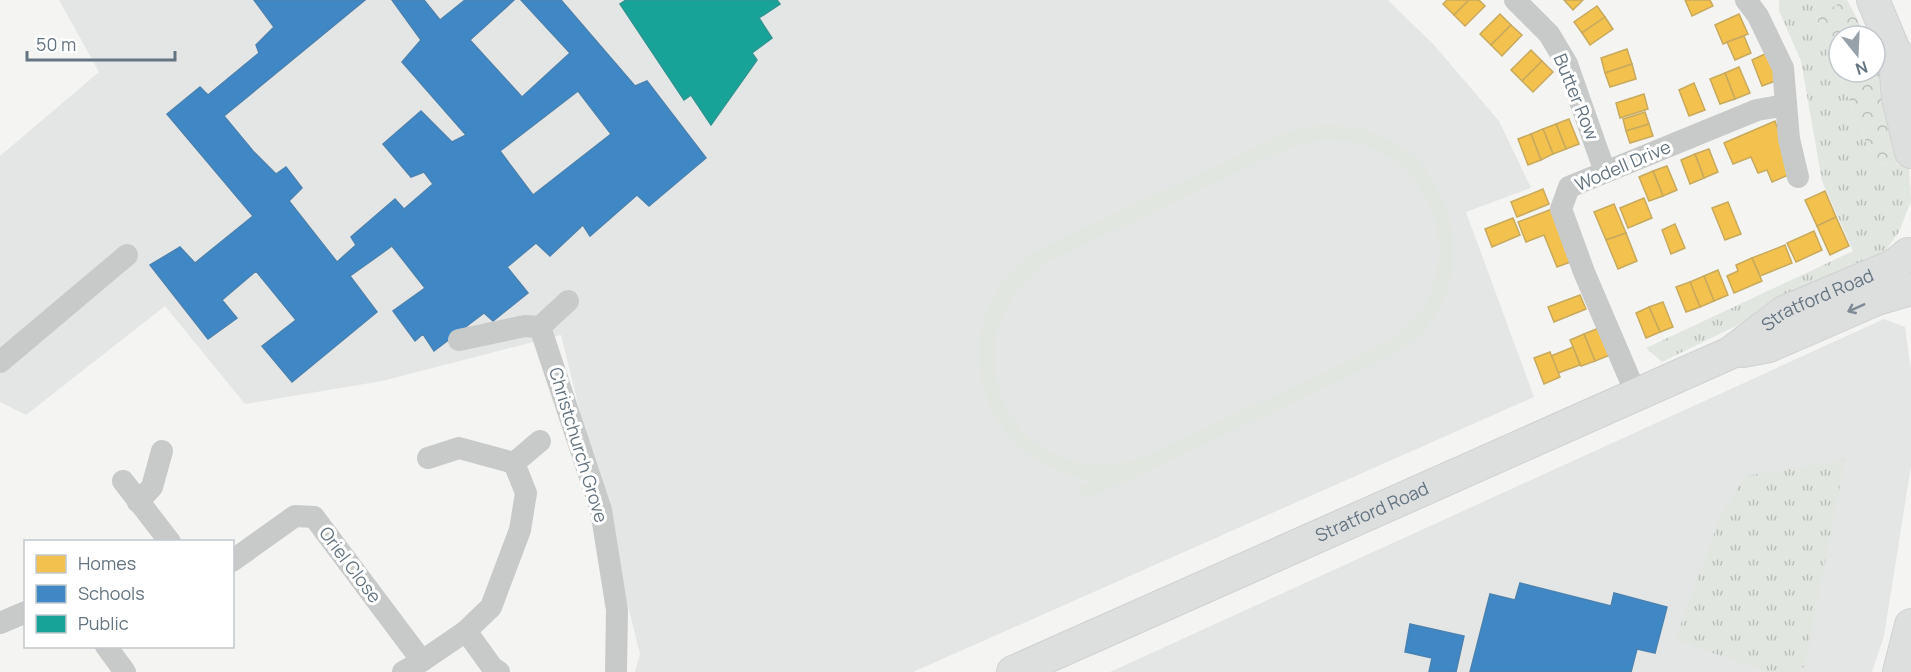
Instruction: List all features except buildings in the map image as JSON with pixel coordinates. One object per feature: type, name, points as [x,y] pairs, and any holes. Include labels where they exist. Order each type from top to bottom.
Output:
[{"type":"street","name":"Butter Row","points":[[1515,0],[1549,34],[1567,64],[1605,171]]},
{"type":"street","points":[[1746,0],[1758,16],[1783,68],[1790,139],[1798,177]]},
{"type":"street","points":[[1873,0],[1894,50],[1911,75]]},
{"type":"street","points":[[1894,50],[1898,98],[1911,152]]},
{"type":"street","name":"Wodell Drive","points":[[1637,396],[1584,272],[1561,209],[1569,187],[1757,110],[1786,105]]},
{"type":"street","points":[[0,362],[127,255]]},
{"type":"street","name":"Stratford Road","points":[[1013,672],[1730,353],[1784,312],[1893,266],[1908,276],[1876,299],[1769,346],[1730,353]]},
{"type":"street","points":[[459,340],[525,326],[540,327],[568,301]]},
{"type":"street","name":"Christchurch Grove","points":[[540,327],[601,510],[617,610],[616,672]]},
{"type":"street","points":[[428,458],[459,448],[514,464],[540,441]]},
{"type":"street","points":[[138,502],[152,487],[162,451]]},
{"type":"street","name":"Oriel Close","points":[[234,560],[295,516],[314,517],[413,666],[466,631],[491,607],[520,530],[526,493],[514,464]]},
{"type":"street","points":[[123,481],[168,540]]},
{"type":"street","points":[[0,623],[24,613]]},
{"type":"street","points":[[1899,672],[1911,625]]},
{"type":"street","points":[[466,631],[492,667],[499,672]]},
{"type":"street","points":[[107,648],[125,672]]},
{"type":"shaded area","points":[[59,0],[1388,0],[1434,45],[1499,121],[1531,188],[1466,212],[1534,397],[913,672],[635,672],[640,654],[561,335],[382,381],[245,404],[165,306],[26,415],[0,402],[0,156],[99,72]]},
{"type":"shaded area","points":[[1884,319],[1905,327],[1911,370],[1911,466],[1884,636],[1872,672],[1110,672]]},
{"type":"green space","points":[[1779,0],[1845,0],[1816,17],[1827,45],[1827,84],[1843,84],[1875,165],[1909,163],[1911,201],[1899,232],[1882,255],[1662,362],[1646,348],[1853,251],[1822,181],[1801,61],[1779,11]]},
{"type":"green space","points":[[1847,0],[1860,24],[1827,24],[1827,45],[1816,17]]},
{"type":"green space","points":[[1843,84],[1884,84],[1909,163],[1875,165]]},
{"type":"green space","points":[[1321,125],[1366,130],[1405,149],[1425,168],[1440,192],[1450,218],[1453,245],[1451,273],[1443,300],[1425,330],[1390,357],[1086,500],[1079,487],[1094,480],[1058,471],[1028,453],[1004,429],[987,399],[979,367],[980,333],[992,300],[1018,265],[1047,245],[1288,132]],"holes":[[[1318,140],[1358,143],[1387,156],[1407,171],[1422,190],[1432,212],[1438,236],[1438,260],[1434,285],[1423,308],[1408,325],[1378,347],[1138,459],[1104,464],[1087,464],[1070,460],[1039,445],[1016,423],[1001,397],[995,368],[996,338],[1006,309],[1024,283],[1050,261],[1289,148]]]},
{"type":"green space","points":[[1845,460],[1805,666],[1797,672],[1768,672],[1675,640],[1721,515],[1745,476]]}]
